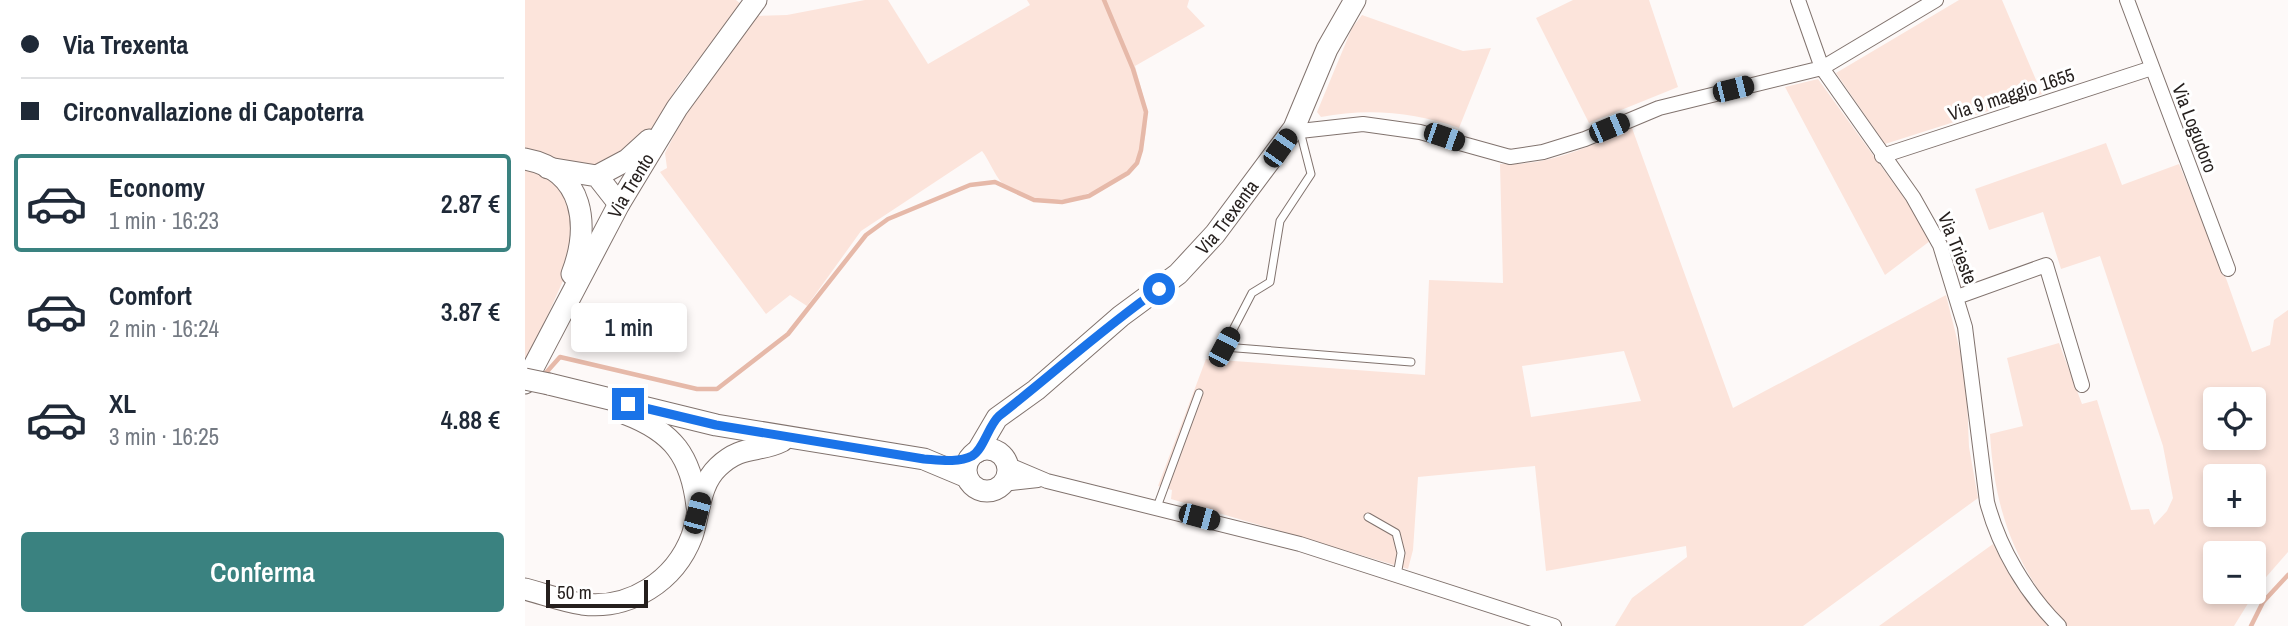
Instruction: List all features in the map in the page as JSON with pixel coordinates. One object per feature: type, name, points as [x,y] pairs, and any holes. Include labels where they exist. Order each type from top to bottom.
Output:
[{"type":"street","name":"Via Trento","points":[[525,381],[565,311],[619,204],[677,108],[757,0]]},
{"type":"street","name":"Via Trexenta","points":[[974,454],[997,418],[1019,403],[1121,316],[1178,274],[1230,216],[1297,129],[1327,49],[1355,0]]},
{"type":"street","name":"Via Trieste","points":[[1798,0],[1822,68],[1929,223],[1957,297],[1973,376],[1987,502],[2004,547],[2034,596],[2059,626]]},
{"type":"street","points":[[1297,129],[1363,124],[1432,134],[1510,157],[1542,152],[1585,139],[1659,108],[1822,68],[1936,0]]},
{"type":"street","name":"Via Logudoro","points":[[2127,0],[2228,269]]},
{"type":"street","name":"Via 9 maggio 1655","points":[[1882,156],[2152,68]]},
{"type":"street","points":[[525,159],[548,168],[597,176],[641,150],[665,114],[677,108]]},
{"type":"street","points":[[548,168],[564,181],[577,197],[582,212],[581,242],[569,283],[565,311]]},
{"type":"street","points":[[597,176],[619,204]]},
{"type":"street","points":[[577,197],[593,205],[619,204]]},
{"type":"street","points":[[1957,297],[2046,265],[2082,385]]},
{"type":"street","points":[[525,381],[549,384],[716,425],[924,459],[953,460],[990,450],[1004,468],[1300,544],[1554,626]]},
{"type":"street","points":[[605,398],[614,408],[648,422],[677,447],[685,458],[694,483],[697,513]]},
{"type":"street","points":[[974,454],[966,468],[967,477],[973,486],[985,492],[1004,468],[1004,424],[1019,403]]},
{"type":"street","points":[[525,589],[580,604],[604,606],[647,592],[674,566],[692,536],[705,484],[716,468],[734,454],[778,444],[788,438]]},
{"type":"street","points":[[924,459],[967,477]]},
{"type":"lane","points":[[1297,129],[1311,174],[1280,221],[1270,282],[1252,293],[1224,347],[1411,362]]},
{"type":"lane","points":[[1157,507],[1199,393]]},
{"type":"lane","points":[[1368,517],[1396,533],[1401,553],[1397,575]]},
{"type":"shaded area","points":[[525,0],[736,0],[742,5],[680,83],[645,139],[593,169],[525,151]]},
{"type":"shaded area","points":[[865,0],[888,0],[928,64],[1030,5],[1027,0],[1189,0],[1187,7],[1205,26],[1135,66],[1146,110],[1146,133],[1139,155],[1114,181],[1075,197],[1035,199],[1017,193],[1002,183],[982,151],[861,231],[807,306],[790,295],[766,314],[660,172],[667,168],[665,153],[692,101],[755,16],[787,15]]},
{"type":"shaded area","points":[[1573,0],[1649,0],[1678,87],[1589,123],[1536,18]]},
{"type":"shaded area","points":[[1959,0],[2002,0],[2042,94],[1885,144],[1836,73]]},
{"type":"shaded area","points":[[1362,15],[1463,51],[1491,48],[1459,128],[1425,118],[1391,113],[1321,117],[1317,112],[1352,28]]},
{"type":"shaded area","points":[[1818,79],[1907,202],[1930,241],[1885,275],[1785,87]]},
{"type":"shaded area","points":[[1632,128],[1733,408],[1946,295],[1966,375],[1969,447],[1978,498],[1803,626],[1615,626],[1632,598],[1687,557],[1686,546],[1546,571],[1535,466],[1418,477],[1413,550],[1408,569],[1171,499],[1172,490],[1158,486],[1206,359],[1425,375],[1429,280],[1503,283],[1500,164],[1552,158]],"holes":[[[1624,351],[1641,401],[1531,417],[1522,366]]]},
{"type":"shaded area","points":[[2106,143],[2122,185],[2179,164],[2227,281],[2252,352],[2270,345],[2274,320],[2288,310],[2288,552],[2266,577],[2266,541],[2203,541],[2203,604],[2248,604],[2234,626],[2065,626],[2033,581],[2003,514],[1993,463],[1990,434],[2023,426],[2007,358],[2059,343],[2082,404],[2097,400],[2131,510],[2149,509],[2154,525],[2167,511],[2173,498],[2163,446],[2100,256],[2061,269],[2043,212],[1989,230],[1975,189]]},
{"type":"shaded area","points":[[525,168],[559,183],[572,200],[569,267],[525,367]]},
{"type":"shaded area","points":[[1993,544],[2015,585],[2048,626],[1879,626]]},
{"type":"waterway","points":[[544,375],[560,357],[697,389],[717,389],[788,334],[866,235],[888,219],[970,185],[995,182],[1034,200],[1062,202],[1089,196],[1128,173],[1137,163],[1141,150],[1146,112],[1133,69],[1104,0]]},
{"type":"waterway","points":[[2251,626],[2263,602],[2288,575]]},
{"type":"route","points":[[628,404],[716,425],[788,438],[924,459],[953,460],[977,452],[997,418],[1019,403],[1121,316],[1159,289]]}]
